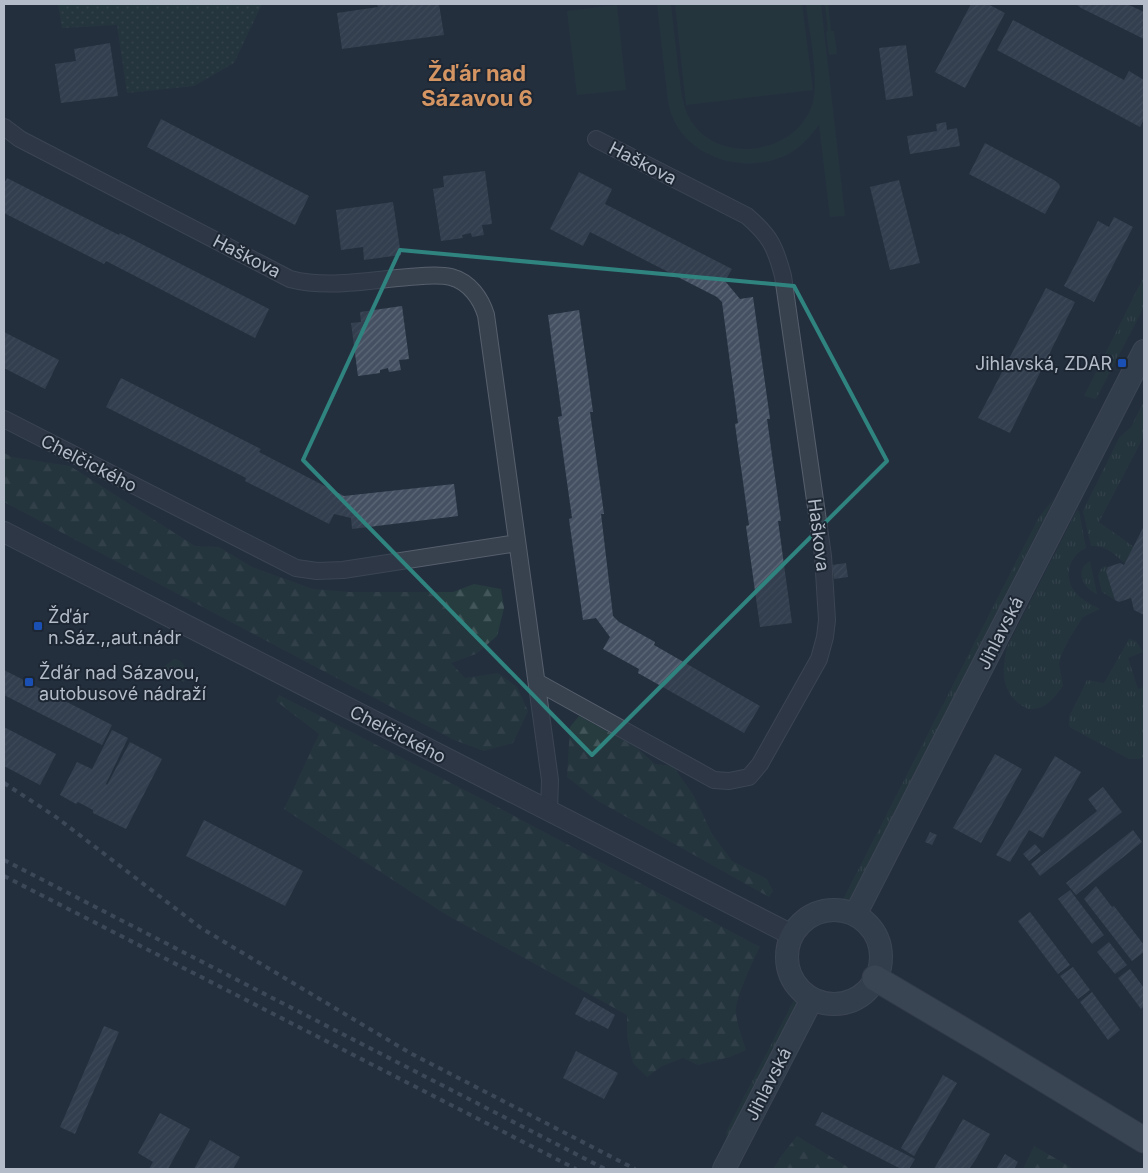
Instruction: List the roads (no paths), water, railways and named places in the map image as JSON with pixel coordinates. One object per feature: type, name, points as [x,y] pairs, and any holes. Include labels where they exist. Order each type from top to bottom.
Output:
[{"type":"main road","name":"Jihlavská","points":[[855,915],[1144,351]]},
{"type":"main road","points":[[838,910],[855,915],[866,923],[877,940],[880,959],[875,978],[864,992],[848,1001],[830,1003],[812,999],[799,988],[790,974],[786,957],[792,935],[803,921],[819,912],[838,910]]},
{"type":"main road","points":[[875,978],[996,1049],[1144,1140]]},
{"type":"main road","name":"Jihlavská","points":[[728,1161],[812,999]]},
{"type":"street","name":"Haškova","points":[[4,127],[20,139],[290,278],[305,283],[324,284],[432,276],[452,277],[468,285],[482,302],[486,315],[550,780],[549,811]]},
{"type":"street","name":"Haškova","points":[[537,682],[714,780],[729,781],[749,777],[760,764],[819,659],[827,620],[823,556],[783,276],[777,256],[767,235],[747,216],[596,140]]},
{"type":"street","name":"Chelčického","points":[[4,419],[296,568],[317,571],[342,570],[517,543]]},
{"type":"street","name":"Chelčického","points":[[4,532],[792,935]]},
{"type":"railway","points":[[4,783],[56,817],[201,928],[410,1053],[635,1169]]},
{"type":"railway","points":[[4,860],[605,1169]]},
{"type":"railway","points":[[4,876],[576,1169]]},
{"type":"place","name":"Jihlavská, ZDAR","points":[[1122,363]]},
{"type":"place","name":"Žďár n.Sáz.,,aut.nádr","points":[[38,626]]},
{"type":"place","name":"Žďár nad Sázavou, autobusové nádraží","points":[[29,682]]},
{"type":"district","name":"Žďár nad Sázavou 6","points":[[477,86]]}]
